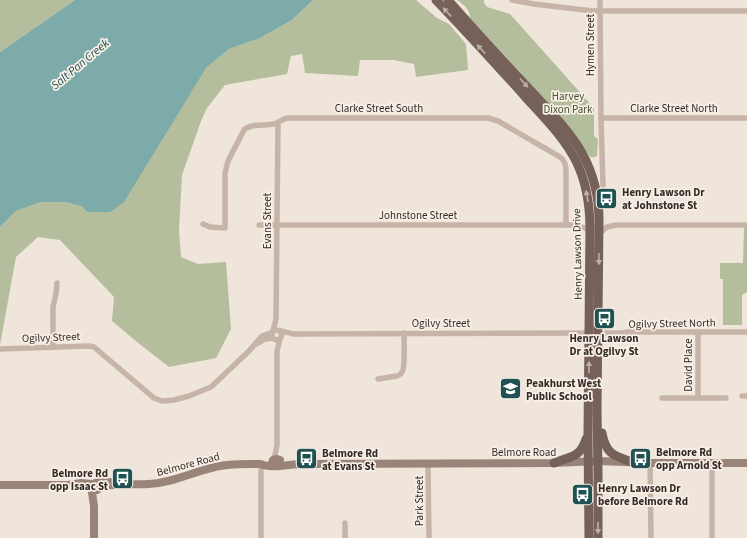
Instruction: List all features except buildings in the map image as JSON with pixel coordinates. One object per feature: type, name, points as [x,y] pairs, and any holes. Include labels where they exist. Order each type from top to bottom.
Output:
[{"type":"main road","name":"Henry Lawson Drive","points":[[436,0],[463,23],[564,128],[579,148],[589,168],[596,190],[599,212],[597,410],[598,538]]},
{"type":"main road","name":"Henry Lawson Drive","points":[[448,0],[463,23]]},
{"type":"main road","name":"Henry Lawson Drive","points":[[474,35],[568,147],[583,179],[588,196],[590,217],[588,434],[589,538]]},
{"type":"main road","points":[[597,410],[604,443],[608,450],[614,455],[635,463]]},
{"type":"main road","points":[[554,463],[580,452],[588,434]]},
{"type":"street","points":[[512,0],[541,5],[600,11],[747,11]]},
{"type":"street","name":"Hymen Street","points":[[600,0],[603,185]]},
{"type":"street","name":"Clarke Street South","points":[[203,224],[210,227],[225,228],[225,173],[227,165],[244,130],[251,126],[278,123],[282,119],[289,118],[482,118],[502,123],[560,156],[564,161],[566,164],[566,225]]},
{"type":"street","name":"Clarke Street North","points":[[601,118],[747,118]]},
{"type":"street","name":"Evans Street","points":[[277,462],[278,334],[276,320],[278,123]]},
{"type":"street","points":[[577,225],[590,217]]},
{"type":"street","name":"Johnstone Street","points":[[259,225],[577,225],[590,230]]},
{"type":"street","points":[[599,234],[607,227],[616,225],[747,225]]},
{"type":"street","points":[[53,347],[53,307],[57,283]]},
{"type":"street","name":"Ogilvy Street","points":[[0,349],[94,347],[154,398],[166,401],[189,396],[211,387],[247,354],[262,336],[285,332],[293,334],[589,333]]},
{"type":"street","name":"David Place","points":[[698,332],[698,398]]},
{"type":"street","name":"Ogilvy Street North","points":[[598,339],[606,333],[747,332]]},
{"type":"street","points":[[378,379],[396,376],[403,371],[404,333]]},
{"type":"street","name":"Ogilvy Street","points":[[256,344],[266,339],[278,340],[278,334]]},
{"type":"street","name":"Evans Street","points":[[273,339],[277,351]]},
{"type":"street","name":"David Place","points":[[662,398],[726,398]]},
{"type":"street","name":"Belmore Road","points":[[0,486],[68,485],[74,487],[94,487],[160,484],[221,465],[261,464],[266,462],[302,464],[588,462],[747,463]]},
{"type":"street","name":"Park Street","points":[[428,463],[429,538]]},
{"type":"street","points":[[650,463],[651,538]]},
{"type":"street","points":[[712,463],[712,538]]},
{"type":"street","points":[[261,464],[262,538]]},
{"type":"street","points":[[94,487],[94,538]]},
{"type":"street","points":[[345,523],[345,538]]},
{"type":"green space","points":[[0,0],[75,0],[0,52]]},
{"type":"green space","points":[[313,0],[416,0],[437,18],[449,24],[466,44],[468,70],[416,77],[414,64],[393,60],[360,60],[358,76],[305,73],[302,54],[291,56],[287,74],[225,85],[207,108],[182,175],[179,230],[181,257],[198,264],[226,262],[231,329],[216,358],[169,367],[112,321],[114,297],[60,240],[38,237],[16,257],[0,345],[0,227],[16,211],[41,202],[66,202],[83,207],[206,68],[229,49],[260,38],[292,20]]},
{"type":"green space","name":"Harvey Dixon Park","points":[[457,0],[484,0],[487,7],[510,14],[594,108],[594,136],[598,139],[597,156],[590,156],[575,134],[470,18],[468,10]]},
{"type":"green space","points":[[744,227],[747,227],[747,292],[742,295],[742,325],[723,325],[723,279],[720,279],[720,263],[743,263]]},
{"type":"water","name":"Salt Pan Creek","points":[[75,0],[313,0],[292,20],[260,38],[229,49],[206,68],[124,202],[110,212],[87,212],[83,207],[66,202],[41,202],[16,211],[0,227],[0,52]]},
{"type":"place","name":"Henry Lawson Dr at Johnstone St","points":[[606,198]]},
{"type":"place","name":"Henry Lawson Dr at Ogilvy St","points":[[604,318]]},
{"type":"place","name":"Peakhurst West Public School","points":[[510,389]]},
{"type":"place","name":"Belmore Rd opp Arnold St","points":[[640,458]]},
{"type":"place","name":"Belmore Rd at Evans St","points":[[306,459]]},
{"type":"place","name":"Belmore Rd opp Isaac St","points":[[123,479]]},
{"type":"place","name":"Henry Lawson Dr before Belmore Rd","points":[[583,494]]}]
